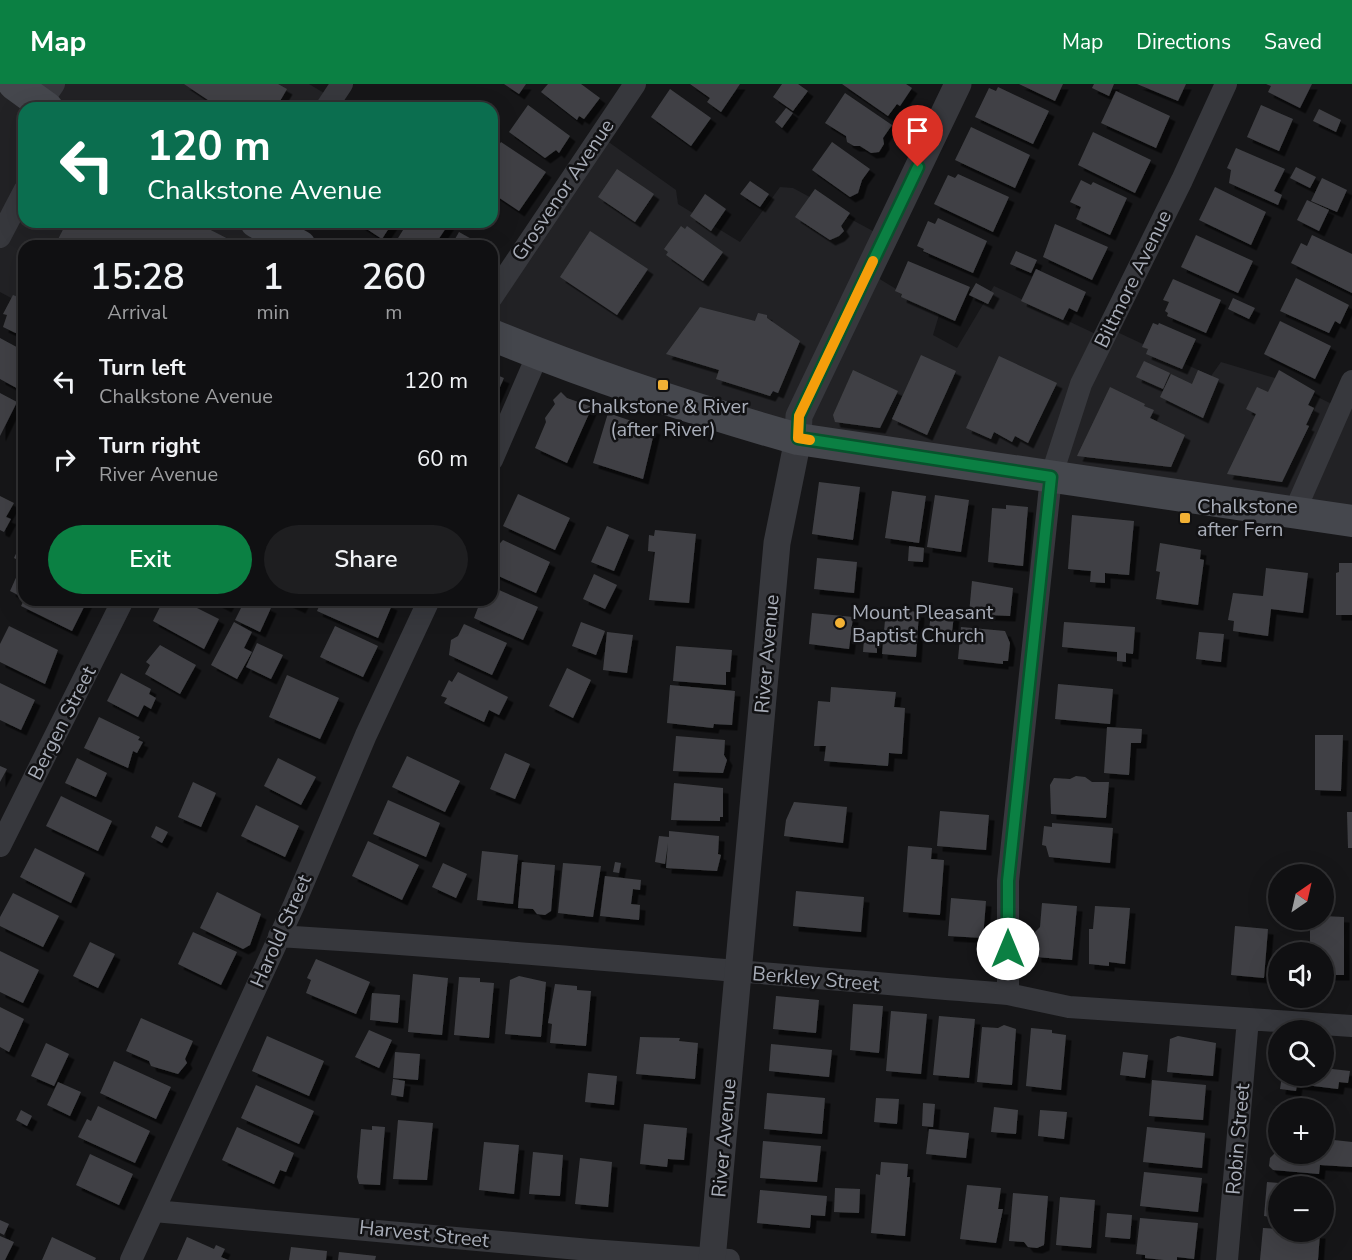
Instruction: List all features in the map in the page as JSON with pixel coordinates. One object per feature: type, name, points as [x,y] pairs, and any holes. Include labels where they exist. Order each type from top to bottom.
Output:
[{"type":"main road","points":[[14,84],[47,98]]},
{"type":"main road","points":[[267,228],[288,240]]},
{"type":"main road","points":[[498,337],[538,354],[734,421],[798,438],[1352,521]]},
{"type":"street","points":[[330,102],[342,84]]},
{"type":"street","name":"Grosvenor Avenue","points":[[498,288],[635,84]]},
{"type":"street","name":"River Avenue","points":[[718,1259],[738,972],[777,543],[798,438],[799,416],[958,84]]},
{"type":"street","name":"Biltmore Avenue","points":[[1008,994],[1008,881],[1051,477],[1081,384],[1182,180],[1226,84]]},
{"type":"street","points":[[0,237],[18,202]]},
{"type":"street","points":[[498,446],[538,354]]},
{"type":"street","points":[[1294,513],[1352,381]]},
{"type":"street","name":"Bergen Street","points":[[0,846],[120,606]]},
{"type":"street","name":"Harold Street","points":[[131,1260],[426,606]]},
{"type":"street","name":"Berkley Street","points":[[279,936],[445,946],[1008,994],[1069,1007],[1352,1026]]},
{"type":"street","name":"Robin Street","points":[[1227,1260],[1248,1019]]},
{"type":"street","name":"Harvest Street","points":[[154,1211],[590,1250],[718,1259]]},
{"type":"shaded area","points":[[0,84],[309,84],[329,96],[330,102],[18,102],[18,228],[263,228],[277,240],[18,240],[18,302],[0,292]]},
{"type":"shaded area","points":[[603,138],[676,190],[678,204],[740,242],[780,187],[793,188],[884,237],[873,275],[939,315],[933,335],[957,348],[994,286],[1100,336],[1115,331],[1211,376],[1221,362],[1285,381],[1340,408],[1352,388],[1352,529],[791,448],[498,344],[498,297]]},
{"type":"building","points":[[184,84],[278,84],[287,89],[279,102],[211,102]]},
{"type":"building","points":[[504,84],[526,84],[519,94]]},
{"type":"building","points":[[548,84],[581,84],[600,98],[584,119],[579,116],[577,120],[541,92]]},
{"type":"building","points":[[690,84],[740,84],[721,112],[707,102],[710,98]]},
{"type":"building","points":[[782,84],[798,84],[808,91],[793,111],[773,97]]},
{"type":"building","points":[[842,84],[906,84],[912,88],[900,106],[897,104],[888,116]]},
{"type":"building","points":[[1019,84],[1063,84],[1055,101]]},
{"type":"building","points":[[1094,84],[1114,84],[1109,96],[1092,88]]},
{"type":"building","points":[[1137,84],[1186,84],[1178,101]]},
{"type":"building","points":[[1266,84],[1312,84],[1300,108],[1268,92],[1271,86]]},
{"type":"building","points":[[998,87],[1049,111],[1033,144],[975,117],[989,88],[996,91]]},
{"type":"building","points":[[670,89],[711,118],[691,146],[651,117]]},
{"type":"building","points":[[1116,91],[1170,116],[1156,148],[1101,123]]},
{"type":"building","points":[[845,93],[892,125],[883,138],[884,144],[879,152],[871,153],[860,146],[854,146],[847,142],[846,136],[825,123]]},
{"type":"building","points":[[528,105],[570,136],[559,153],[556,150],[545,158],[509,132]]},
{"type":"building","points":[[1261,105],[1293,119],[1279,151],[1247,137]]},
{"type":"building","points":[[786,108],[793,113],[782,128],[775,122]]},
{"type":"building","points":[[1319,109],[1341,120],[1336,132],[1313,121]]},
{"type":"building","points":[[971,127],[1030,155],[1015,188],[955,160]]},
{"type":"building","points":[[1093,132],[1151,160],[1135,193],[1078,165]]},
{"type":"building","points":[[501,142],[546,172],[519,211],[498,197],[498,146]]},
{"type":"building","points":[[832,142],[870,169],[862,180],[858,193],[850,197],[812,170]]},
{"type":"building","points":[[1236,148],[1285,169],[1274,191],[1282,195],[1278,205],[1229,183],[1231,170],[1227,168]]},
{"type":"building","points":[[1296,167],[1316,177],[1310,188],[1290,178]]},
{"type":"building","points":[[617,169],[654,194],[635,222],[598,197]]},
{"type":"building","points":[[958,174],[1009,197],[993,232],[934,204],[948,175],[955,178]]},
{"type":"building","points":[[1322,178],[1347,190],[1337,212],[1311,201]]},
{"type":"building","points":[[1081,180],[1091,185],[1093,182],[1127,198],[1110,235],[1076,219],[1081,207],[1070,202]]},
{"type":"building","points":[[750,181],[769,194],[760,207],[740,194]]},
{"type":"building","points":[[1215,187],[1266,212],[1251,245],[1199,220]]},
{"type":"building","points":[[815,189],[850,213],[841,226],[844,231],[830,240],[795,217]]},
{"type":"building","points":[[705,194],[726,209],[711,231],[690,216]]},
{"type":"building","points":[[1307,200],[1329,210],[1319,231],[1297,220]]},
{"type":"building","points":[[938,218],[987,241],[973,273],[923,251],[924,249],[917,246],[928,221],[935,224]]},
{"type":"building","points":[[1055,224],[1108,247],[1092,280],[1043,257]]},
{"type":"building","points":[[681,226],[685,229],[687,226],[723,252],[703,281],[666,255],[668,252],[664,249]]},
{"type":"building","points":[[64,228],[207,228],[230,240],[58,240]]},
{"type":"building","points":[[365,228],[389,228],[382,239]]},
{"type":"building","points":[[404,228],[446,228],[438,240],[397,240]]},
{"type":"building","points":[[590,231],[648,269],[617,315],[560,277]]},
{"type":"building","points":[[459,232],[473,240],[454,240]]},
{"type":"building","points":[[1196,235],[1253,261],[1238,293],[1181,267]]},
{"type":"building","points":[[1312,235],[1352,254],[1352,293],[1291,263],[1301,243],[1307,246]]},
{"type":"building","points":[[1016,251],[1037,260],[1031,273],[1010,264]]},
{"type":"building","points":[[908,261],[970,287],[955,321],[901,297],[902,294],[895,291]]},
{"type":"building","points":[[1036,269],[1086,292],[1077,312],[1069,308],[1063,320],[1021,301]]},
{"type":"building","points":[[1296,278],[1349,305],[1340,324],[1335,321],[1329,333],[1280,311]]},
{"type":"building","points":[[1173,279],[1221,300],[1206,333],[1167,316],[1168,313],[1165,311],[1169,302],[1163,300]]},
{"type":"building","points":[[976,283],[994,293],[988,304],[969,295]]},
{"type":"building","points":[[13,295],[18,297],[18,334],[3,327],[7,315],[3,314]]},
{"type":"building","points":[[1233,298],[1255,308],[1249,319],[1228,309]]},
{"type":"building","points":[[700,307],[755,321],[758,313],[767,315],[767,318],[800,341],[778,393],[773,391],[770,396],[716,379],[719,370],[666,354]]},
{"type":"building","points":[[1280,321],[1331,346],[1315,379],[1264,354]]},
{"type":"building","points":[[1153,323],[1158,325],[1159,323],[1196,339],[1182,369],[1146,354],[1148,349],[1142,347]]},
{"type":"building","points":[[0,338],[18,348],[18,389],[0,379]]},
{"type":"building","points":[[921,355],[956,371],[927,435],[892,419]]},
{"type":"building","points":[[999,356],[1057,383],[1028,443],[1015,436],[1012,442],[994,432],[991,439],[966,428]]},
{"type":"building","points":[[1144,361],[1170,373],[1163,389],[1136,377]]},
{"type":"building","points":[[853,370],[898,391],[880,428],[835,422],[833,415]]},
{"type":"building","points":[[1198,370],[1219,379],[1203,418],[1160,397],[1171,374],[1192,384]]},
{"type":"building","points":[[1279,370],[1315,391],[1308,405],[1314,408],[1306,425],[1309,426],[1282,482],[1227,474],[1256,414],[1246,409],[1257,387],[1268,392]]},
{"type":"building","points":[[498,376],[504,378],[498,392]]},
{"type":"building","points":[[1110,387],[1154,410],[1150,418],[1185,435],[1171,467],[1077,456]]},
{"type":"building","points":[[561,392],[567,398],[592,407],[567,463],[535,448],[546,422],[545,418],[555,404],[553,400]]},
{"type":"building","points":[[0,393],[17,402],[0,436]]},
{"type":"building","points":[[608,413],[655,429],[643,479],[593,463]]},
{"type":"building","points":[[819,482],[860,487],[853,540],[812,534]]},
{"type":"building","points":[[892,491],[926,496],[919,543],[885,538]]},
{"type":"building","points":[[518,494],[570,518],[555,550],[503,526]]},
{"type":"building","points":[[935,495],[969,500],[961,552],[927,547]]},
{"type":"building","points":[[0,496],[14,503],[6,517],[11,519],[4,532],[0,530]]},
{"type":"building","points":[[1006,505],[1028,507],[1023,566],[988,562],[992,508],[1006,509]]},
{"type":"building","points":[[1072,515],[1134,521],[1129,575],[1105,573],[1105,583],[1090,582],[1091,571],[1068,569]]},
{"type":"building","points":[[607,526],[629,535],[614,571],[591,562]]},
{"type":"building","points":[[655,530],[696,534],[689,603],[649,600],[655,552],[648,551],[649,535],[654,536]]},
{"type":"building","points":[[503,540],[550,562],[536,593],[498,576],[498,546]]},
{"type":"building","points":[[1160,543],[1201,550],[1200,559],[1204,560],[1198,605],[1156,599],[1160,572],[1156,571]]},
{"type":"building","points":[[909,546],[924,548],[923,562],[908,561]]},
{"type":"building","points":[[817,558],[857,562],[854,593],[814,589]]},
{"type":"building","points":[[1339,563],[1352,563],[1352,615],[1336,615],[1336,573],[1339,572]]},
{"type":"building","points":[[1266,568],[1308,573],[1303,613],[1271,609],[1268,636],[1233,631],[1234,621],[1228,620],[1233,593],[1263,596]]},
{"type":"building","points":[[18,573],[18,595],[10,591]]},
{"type":"building","points":[[594,574],[617,585],[605,609],[583,599]]},
{"type":"building","points":[[972,581],[1013,588],[1010,616],[969,614]]},
{"type":"building","points":[[498,590],[538,607],[523,640],[474,618],[479,606],[498,606]]},
{"type":"building","points":[[21,606],[84,606],[72,631]]},
{"type":"building","points":[[160,606],[167,608],[168,606],[193,606],[219,619],[204,649],[153,621]]},
{"type":"building","points":[[242,606],[271,608],[260,632],[235,620]]},
{"type":"building","points":[[319,606],[392,606],[378,638],[317,611]]},
{"type":"building","points":[[886,609],[919,612],[916,657],[882,654]]},
{"type":"building","points":[[812,613],[853,617],[849,649],[809,644]]},
{"type":"building","points":[[931,613],[954,615],[952,632],[929,630]]},
{"type":"building","points":[[234,622],[252,632],[244,648],[252,652],[237,679],[211,665]]},
{"type":"building","points":[[581,622],[605,631],[596,655],[572,646]]},
{"type":"building","points":[[1064,622],[1135,627],[1133,654],[1126,653],[1126,662],[1117,661],[1117,652],[1062,647]]},
{"type":"building","points":[[464,624],[507,643],[492,675],[449,655],[451,640],[458,636]]},
{"type":"building","points":[[9,626],[58,650],[45,684],[0,662],[0,644]]},
{"type":"building","points":[[335,626],[378,646],[363,677],[320,657]]},
{"type":"building","points":[[961,627],[1005,631],[1010,643],[1008,661],[1003,661],[1003,664],[958,659]]},
{"type":"building","points":[[607,632],[633,635],[627,673],[603,670]]},
{"type":"building","points":[[1199,632],[1224,634],[1221,662],[1196,659]]},
{"type":"building","points":[[864,639],[877,639],[877,653],[863,652]]},
{"type":"building","points":[[257,643],[283,655],[271,679],[246,667]]},
{"type":"building","points":[[160,645],[196,665],[180,694],[145,674],[150,665],[146,662]]},
{"type":"building","points":[[676,646],[732,650],[730,672],[726,672],[726,685],[673,681]]},
{"type":"building","points":[[567,668],[591,680],[573,718],[549,706]]},
{"type":"building","points":[[458,672],[508,697],[499,715],[489,710],[484,722],[444,703],[447,698],[441,696],[449,680],[452,682]]},
{"type":"building","points":[[121,673],[151,689],[149,694],[156,698],[151,709],[144,705],[138,717],[107,701]]},
{"type":"building","points":[[287,675],[339,698],[320,739],[269,717]]},
{"type":"building","points":[[0,683],[35,700],[21,730],[0,720]]},
{"type":"building","points":[[1058,684],[1113,689],[1110,724],[1055,719]]},
{"type":"building","points":[[670,685],[735,691],[732,725],[714,724],[713,728],[667,723]]},
{"type":"building","points":[[831,687],[896,692],[894,707],[905,708],[902,754],[889,753],[888,766],[824,761],[826,746],[814,746],[818,701],[830,702]]},
{"type":"building","points":[[99,717],[140,737],[138,740],[143,742],[137,753],[133,751],[128,768],[84,748]]},
{"type":"building","points":[[1107,727],[1142,729],[1141,743],[1131,743],[1129,775],[1104,773]]},
{"type":"building","points":[[1315,735],[1343,735],[1341,791],[1315,790]]},
{"type":"building","points":[[676,736],[725,740],[724,755],[727,760],[723,773],[673,771]]},
{"type":"building","points":[[505,753],[530,764],[515,799],[490,789]]},
{"type":"building","points":[[407,756],[460,781],[445,812],[392,787]]},
{"type":"building","points":[[77,758],[107,773],[96,797],[65,783]]},
{"type":"building","points":[[278,758],[316,777],[301,805],[264,786]]},
{"type":"building","points":[[0,766],[7,769],[0,782]]},
{"type":"building","points":[[1076,776],[1085,777],[1092,782],[1109,782],[1106,818],[1051,814],[1050,785],[1054,778],[1070,779]]},
{"type":"building","points":[[193,782],[216,793],[201,827],[178,817]]},
{"type":"building","points":[[674,783],[723,788],[723,817],[720,817],[720,821],[671,820]]},
{"type":"building","points":[[61,796],[112,821],[98,851],[46,826]]},
{"type":"building","points":[[388,800],[440,823],[426,857],[373,834]]},
{"type":"building","points":[[794,802],[847,807],[843,843],[784,836],[786,820]]},
{"type":"building","points":[[256,805],[299,826],[285,857],[241,836]]},
{"type":"building","points":[[940,811],[989,815],[986,850],[937,846]]},
{"type":"building","points":[[1347,812],[1352,812],[1352,848],[1348,848]]},
{"type":"building","points":[[1052,823],[1113,828],[1110,863],[1049,857],[1046,846],[1042,845],[1044,826],[1052,827]]},
{"type":"building","points":[[156,826],[168,832],[162,843],[151,837]]},
{"type":"building","points":[[669,831],[719,836],[718,854],[721,855],[717,871],[666,868],[668,843],[665,864],[655,862],[659,836],[669,837]]},
{"type":"building","points":[[368,841],[419,865],[402,900],[352,876]]},
{"type":"building","points":[[908,846],[932,848],[931,859],[944,860],[940,915],[903,912]]},
{"type":"building","points":[[35,848],[85,873],[71,903],[20,877]]},
{"type":"building","points":[[482,851],[518,855],[513,904],[477,900]]},
{"type":"building","points":[[522,862],[555,865],[551,911],[545,915],[537,914],[533,909],[518,908]]},
{"type":"building","points":[[615,862],[621,863],[619,873],[613,872]]},
{"type":"building","points":[[443,863],[467,874],[456,898],[432,887]]},
{"type":"building","points":[[563,863],[601,866],[593,917],[558,913]]},
{"type":"building","points":[[605,876],[641,880],[640,890],[633,889],[631,904],[640,905],[639,920],[600,916]]},
{"type":"building","points":[[796,891],[864,897],[861,932],[793,926]]},
{"type":"building","points":[[217,892],[261,914],[250,945],[243,949],[200,928]]},
{"type":"building","points":[[13,893],[59,916],[43,947],[0,926],[0,917]]},
{"type":"building","points":[[951,898],[986,901],[983,938],[948,936]]},
{"type":"building","points":[[1042,903],[1077,906],[1072,960],[1036,957],[1035,932],[1040,927]]},
{"type":"building","points":[[1095,906],[1130,908],[1125,964],[1109,962],[1109,966],[1089,964],[1089,929],[1093,929]]},
{"type":"building","points":[[1334,917],[1344,917],[1344,975],[1334,975],[1334,942],[1310,942],[1310,930],[1334,930]]},
{"type":"building","points":[[1235,926],[1268,929],[1264,978],[1231,975]]},
{"type":"building","points":[[193,932],[237,952],[221,985],[178,964]]},
{"type":"building","points":[[90,942],[115,954],[98,988],[73,976]]},
{"type":"building","points":[[0,951],[39,970],[23,1003],[0,992]]},
{"type":"building","points":[[316,959],[370,982],[356,1014],[306,993],[311,980],[307,978]]},
{"type":"building","points":[[413,974],[448,978],[442,1035],[408,1032]]},
{"type":"building","points":[[519,976],[546,982],[541,1037],[505,1034],[510,980]]},
{"type":"building","points":[[459,977],[480,978],[480,982],[494,983],[489,1038],[454,1035]]},
{"type":"building","points":[[555,984],[577,986],[577,990],[591,991],[586,1046],[550,1043],[552,1024],[548,1023]]},
{"type":"building","points":[[372,993],[400,995],[398,1023],[370,1020]]},
{"type":"building","points":[[776,996],[819,1000],[816,1033],[773,1029]]},
{"type":"building","points":[[853,1004],[883,1006],[879,1053],[850,1050]]},
{"type":"building","points":[[0,1007],[24,1019],[9,1052],[0,1047]]},
{"type":"building","points":[[891,1011],[927,1014],[921,1074],[886,1071]]},
{"type":"building","points":[[939,1016],[975,1019],[969,1078],[933,1075]]},
{"type":"building","points":[[141,1018],[193,1041],[185,1059],[187,1063],[178,1074],[151,1066],[149,1061],[126,1051]]},
{"type":"building","points":[[1004,1025],[1016,1029],[1012,1085],[977,1082],[982,1027],[998,1028]]},
{"type":"building","points":[[1031,1028],[1052,1030],[1052,1033],[1066,1035],[1061,1090],[1026,1086]]},
{"type":"building","points":[[369,1030],[392,1040],[379,1068],[355,1057]]},
{"type":"building","points":[[267,1036],[324,1061],[309,1096],[252,1071]]},
{"type":"building","points":[[1178,1036],[1216,1043],[1213,1076],[1167,1072],[1170,1039]]},
{"type":"building","points":[[640,1037],[680,1038],[679,1041],[698,1043],[695,1079],[636,1074]]},
{"type":"building","points":[[46,1043],[69,1054],[54,1086],[31,1076]]},
{"type":"building","points":[[771,1044],[832,1050],[829,1077],[769,1071]]},
{"type":"building","points":[[395,1052],[420,1054],[418,1080],[393,1078]]},
{"type":"building","points":[[1123,1052],[1148,1055],[1145,1078],[1120,1075]]},
{"type":"building","points":[[114,1061],[171,1087],[156,1119],[100,1093]]},
{"type":"building","points":[[1334,1069],[1350,1071],[1348,1083],[1339,1082],[1338,1089],[1313,1086],[1334,1086]]},
{"type":"building","points":[[588,1073],[617,1076],[614,1105],[585,1102]]},
{"type":"building","points":[[393,1079],[405,1081],[403,1097],[391,1095]]},
{"type":"building","points":[[1152,1080],[1206,1085],[1203,1120],[1149,1116]]},
{"type":"building","points":[[58,1082],[81,1092],[70,1116],[47,1105]]},
{"type":"building","points":[[256,1085],[314,1111],[299,1144],[241,1118]]},
{"type":"building","points":[[1280,1086],[1297,1086],[1296,1091],[1280,1089]]},
{"type":"building","points":[[767,1093],[825,1098],[822,1134],[764,1129]]},
{"type":"building","points":[[876,1098],[899,1099],[897,1124],[874,1122]]},
{"type":"building","points":[[923,1103],[935,1104],[933,1127],[922,1126]]},
{"type":"building","points":[[98,1106],[150,1131],[135,1163],[78,1137],[87,1119],[91,1121]]},
{"type":"building","points":[[994,1107],[1018,1110],[1016,1134],[991,1132]]},
{"type":"building","points":[[21,1110],[32,1116],[27,1126],[16,1120]]},
{"type":"building","points":[[1040,1110],[1067,1112],[1064,1139],[1038,1136]]},
{"type":"building","points":[[398,1120],[433,1123],[427,1180],[393,1179]]},
{"type":"building","points":[[644,1124],[687,1128],[684,1160],[668,1159],[667,1167],[640,1164]]},
{"type":"building","points":[[372,1126],[385,1127],[380,1185],[359,1184],[357,1177],[361,1129],[372,1130]]},
{"type":"building","points":[[237,1127],[294,1153],[286,1172],[280,1170],[274,1184],[222,1160]]},
{"type":"building","points":[[1147,1127],[1205,1133],[1202,1168],[1143,1162]]},
{"type":"building","points":[[929,1129],[969,1133],[966,1158],[926,1154]]},
{"type":"building","points":[[1334,1140],[1352,1142],[1352,1167],[1320,1165],[1319,1174],[1273,1170],[1269,1164],[1334,1164]]},
{"type":"building","points":[[763,1141],[821,1146],[817,1182],[760,1178]]},
{"type":"building","points":[[484,1142],[519,1145],[514,1194],[479,1190]]},
{"type":"building","points":[[533,1152],[563,1155],[560,1196],[529,1194]]},
{"type":"building","points":[[90,1154],[133,1174],[119,1205],[76,1185]]},
{"type":"building","points":[[580,1158],[612,1162],[608,1207],[575,1204]]},
{"type":"building","points":[[881,1162],[908,1164],[907,1177],[910,1177],[905,1236],[871,1233],[876,1174],[880,1175]]},
{"type":"building","points":[[1144,1172],[1202,1178],[1198,1212],[1140,1206]]},
{"type":"building","points":[[1267,1182],[1268,1182],[1268,1217],[1264,1216]]},
{"type":"building","points":[[967,1185],[1001,1188],[998,1209],[1003,1209],[996,1243],[960,1239]]},
{"type":"building","points":[[835,1188],[860,1189],[859,1213],[834,1212]]},
{"type":"building","points":[[760,1190],[827,1196],[825,1216],[811,1215],[810,1228],[757,1223]]},
{"type":"building","points":[[1013,1193],[1048,1196],[1044,1245],[1037,1248],[1028,1247],[1024,1242],[1009,1241]]},
{"type":"building","points":[[1060,1197],[1095,1200],[1091,1248],[1056,1245]]},
{"type":"building","points":[[1107,1213],[1132,1215],[1130,1239],[1105,1237]]},
{"type":"building","points":[[1140,1218],[1198,1223],[1194,1259],[1177,1257],[1177,1260],[1164,1260],[1145,1258],[1145,1255],[1136,1254]]},
{"type":"building","points":[[0,1220],[9,1224],[4,1235],[0,1233]]},
{"type":"building","points":[[1263,1228],[1268,1228],[1268,1242],[1319,1242],[1318,1260],[1260,1260]]},
{"type":"building","points":[[0,1236],[14,1242],[5,1260],[0,1260]]},
{"type":"building","points":[[52,1237],[96,1258],[95,1260],[42,1260]]},
{"type":"building","points":[[187,1237],[214,1249],[216,1245],[225,1249],[221,1257],[228,1260],[177,1260]]},
{"type":"building","points":[[291,1247],[327,1251],[326,1260],[289,1260]]},
{"type":"building","points":[[339,1252],[376,1256],[375,1260],[338,1260]]},
{"type":"slow traffic","points":[[810,440],[798,438],[799,416],[873,261]]},
{"type":"place","name":"Chalkstone & River (after River)","points":[[663,385]]},
{"type":"place","name":"Chalkstone after Fern","points":[[1185,518]]},
{"type":"place","name":"Mount Pleasant Baptist Church","points":[[840,623]]},
{"type":"route","points":[[918,167],[799,416],[798,438],[1051,477],[1008,881],[1008,949]]}]
